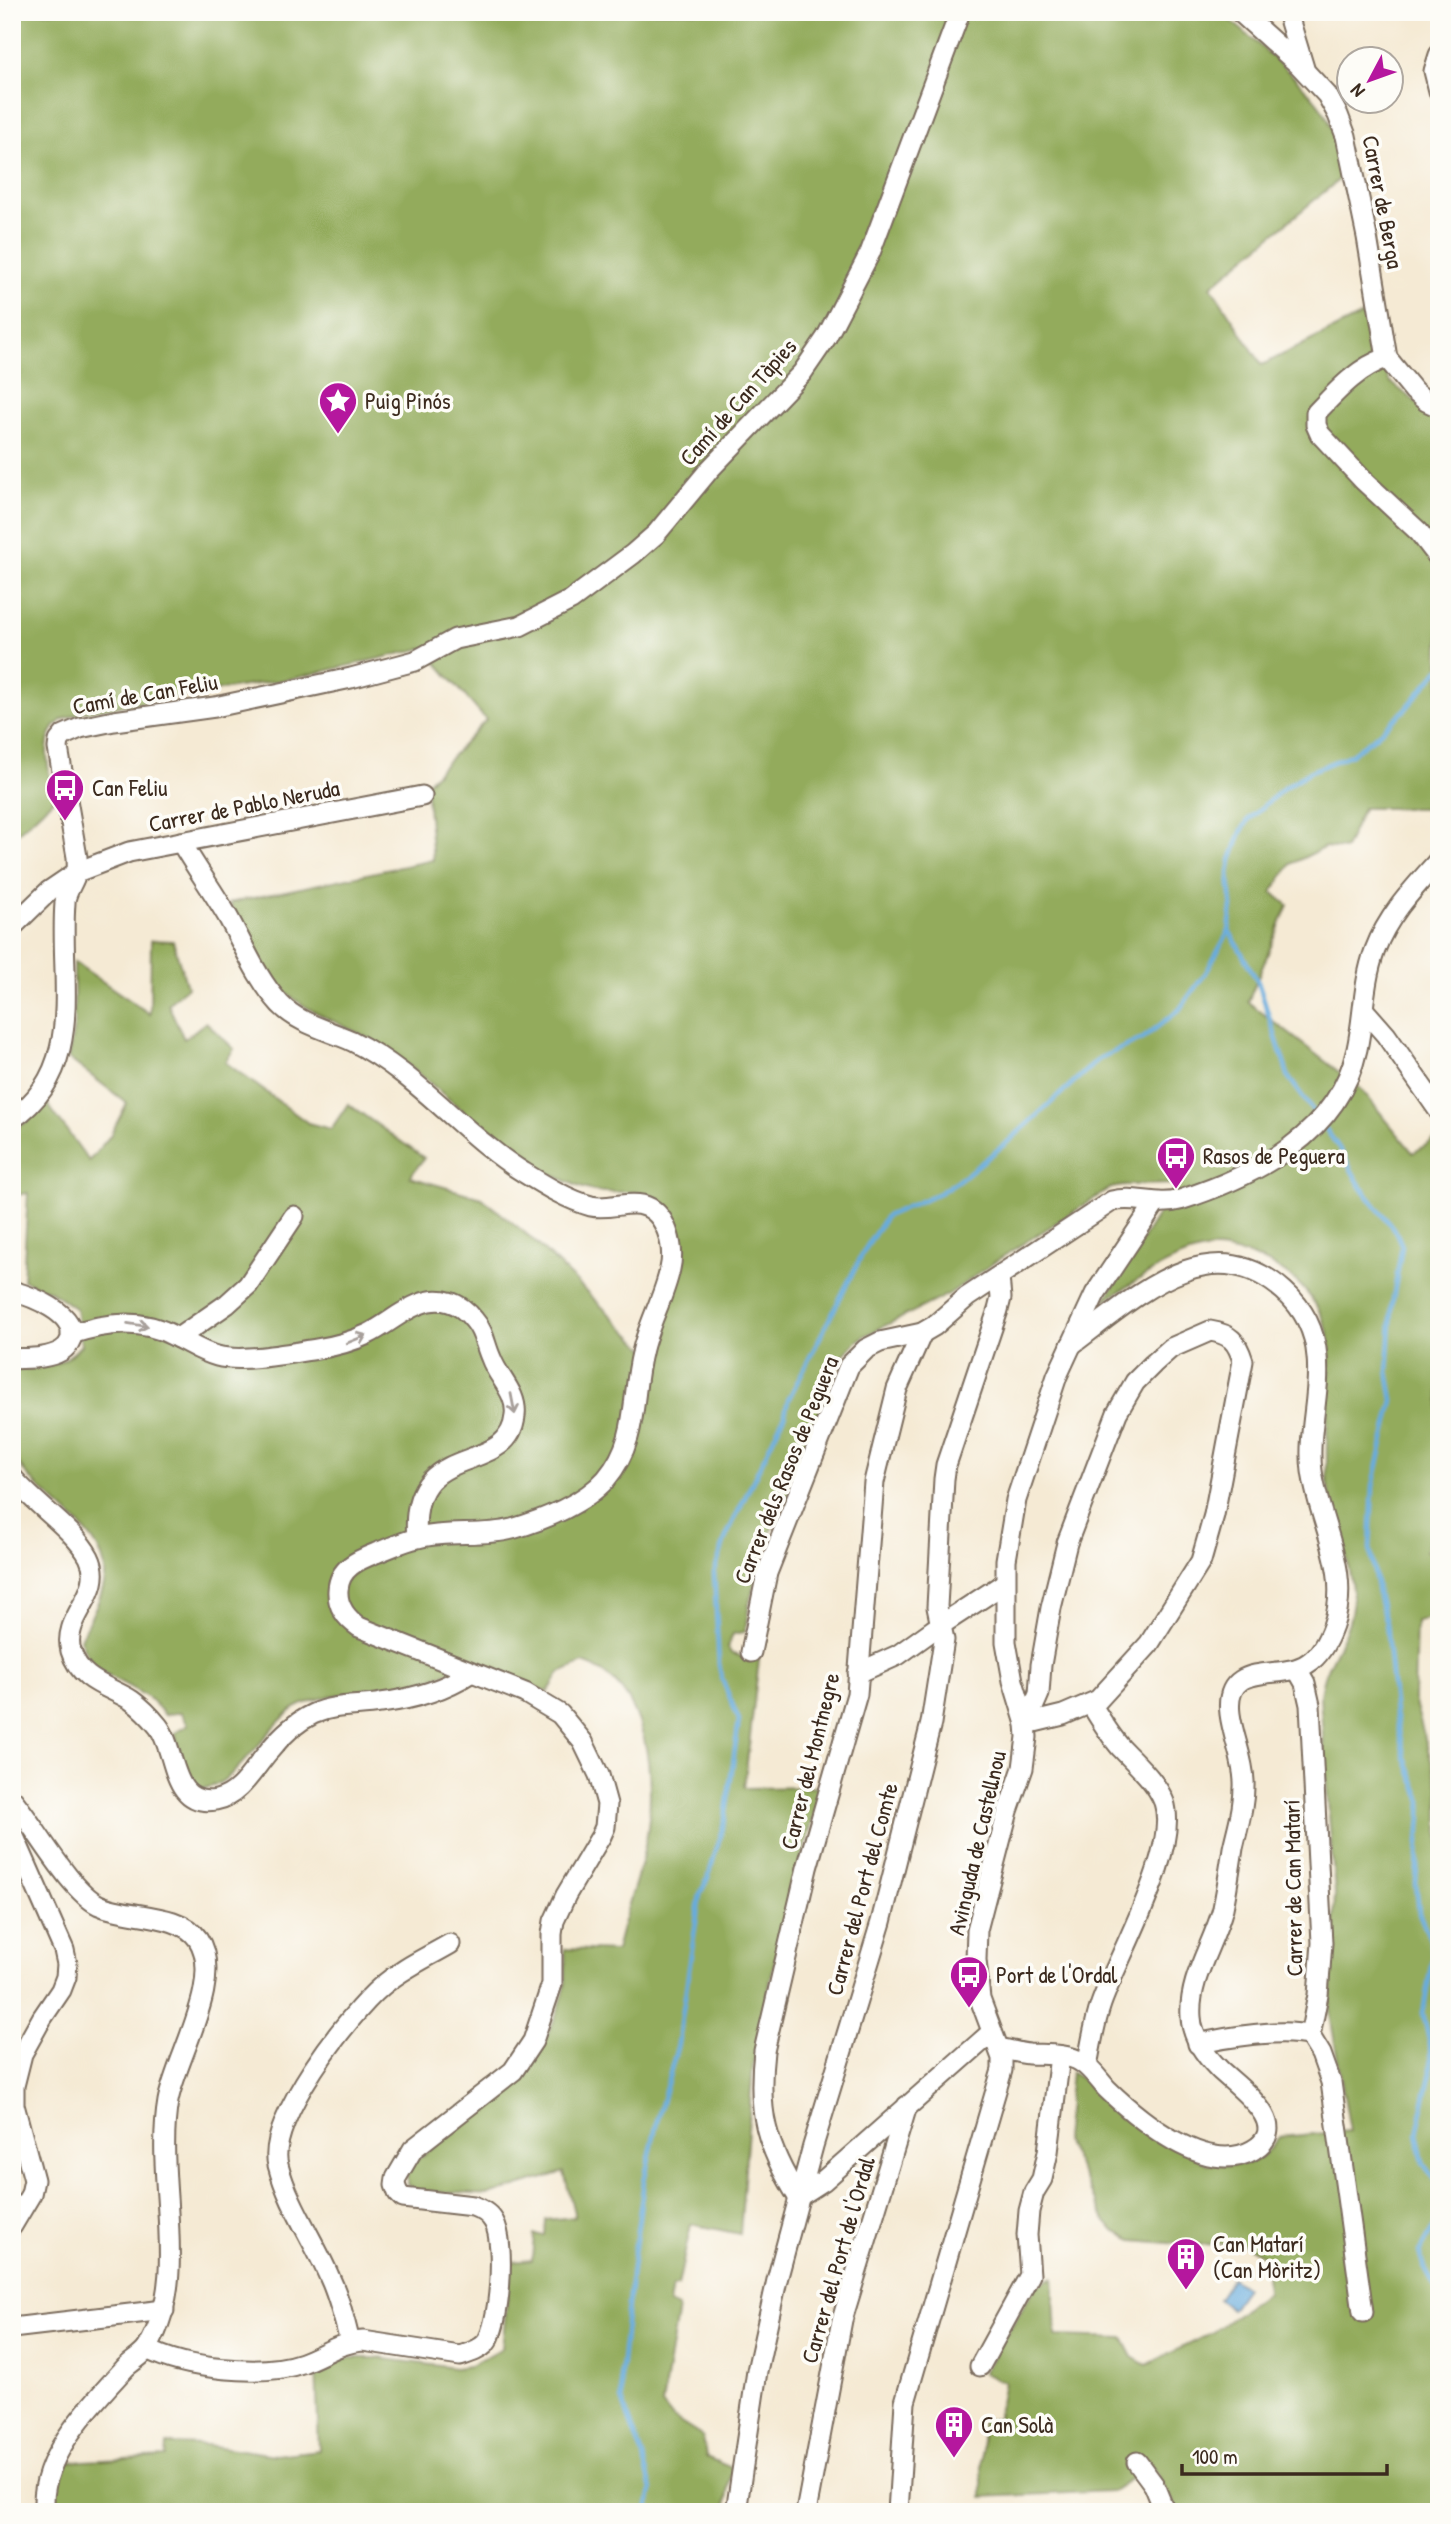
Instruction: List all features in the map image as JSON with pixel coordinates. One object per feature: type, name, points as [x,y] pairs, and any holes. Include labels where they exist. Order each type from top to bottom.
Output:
[{"type":"street","name":"Camí de Can Tàpies","points":[[428,656],[443,644],[455,639],[537,620],[571,600],[615,568],[656,534],[710,469],[802,373],[827,338],[870,253],[960,12]]},
{"type":"street","name":"Carrer de Berga","points":[[1240,12],[1327,95],[1338,115],[1346,136],[1367,237],[1387,358]]},
{"type":"street","points":[[1287,12],[1305,72]]},
{"type":"street","points":[[1439,55],[1434,71],[1439,90]]},
{"type":"street","points":[[1439,407],[1414,391],[1387,358],[1373,363],[1346,382],[1317,413],[1316,425],[1328,444],[1419,532],[1439,558]]},
{"type":"street","name":"Camí de Can Feliu","points":[[12,1119],[37,1099],[55,1064],[62,1042],[66,1000],[65,900],[77,872],[77,857],[59,741],[80,728],[215,707],[283,693],[397,667],[428,656]]},
{"type":"street","name":"Carrer de Pablo Neruda","points":[[12,927],[49,891],[77,872],[129,852],[422,796]]},
{"type":"street","points":[[147,2350],[160,2356],[220,2367],[284,2368],[302,2364],[350,2342],[363,2341],[460,2356],[475,2351],[484,2345],[489,2337],[497,2301],[500,2258],[494,2221],[481,2209],[473,2206],[403,2198],[395,2185],[396,2179],[414,2150],[513,2071],[533,2041],[552,1984],[554,1921],[605,1826],[607,1804],[593,1759],[574,1729],[560,1714],[525,1693],[359,1627],[351,1622],[341,1608],[338,1590],[348,1568],[361,1559],[417,1538],[515,1528],[580,1502],[606,1479],[627,1445],[641,1354],[670,1271],[671,1251],[667,1233],[659,1217],[642,1205],[593,1206],[542,1184],[492,1149],[377,1055],[289,1013],[263,981],[208,883],[181,842]]},
{"type":"street","name":"Carrer dels Rasos de Peguera","points":[[751,1652],[767,1573],[849,1366],[866,1349],[880,1342],[922,1333],[934,1326],[967,1297],[1112,1201],[1131,1198],[1155,1203],[1175,1201],[1231,1181],[1278,1157],[1302,1138],[1324,1115],[1350,1073],[1357,1052],[1369,968],[1382,933],[1402,903],[1439,860]]},
{"type":"street","points":[[1364,1010],[1386,1035],[1439,1111]]},
{"type":"street","name":"Avinguda de Castellnou","points":[[898,2512],[905,2402],[1002,2070],[1002,2058],[980,1999],[976,1960],[977,1930],[1008,1811],[1023,1768],[1027,1737],[1006,1642],[1006,1560],[1016,1500],[1053,1387],[1094,1294],[1155,1203]]},
{"type":"street","points":[[178,1338],[227,1304],[248,1285],[294,1216]]},
{"type":"street","points":[[799,2197],[823,2181],[907,2106],[995,2040],[1025,2054],[1077,2059],[1125,2105],[1172,2140],[1201,2153],[1227,2156],[1248,2152],[1263,2141],[1268,2132],[1268,2123],[1253,2100],[1220,2070],[1198,2043],[1193,2033],[1190,2014],[1194,1988],[1222,1909],[1244,1794],[1243,1765],[1230,1714],[1232,1693],[1243,1680],[1255,1674],[1297,1669],[1308,1664],[1324,1647],[1338,1609],[1340,1588],[1336,1556],[1316,1496],[1311,1466],[1318,1357],[1312,1332],[1303,1311],[1276,1284],[1257,1272],[1212,1263],[1185,1270],[1159,1282],[1126,1303],[1071,1345]]},
{"type":"street","name":"Carrer del Port del Comte","points":[[736,2512],[766,2324],[799,2197],[881,1922],[921,1765],[943,1658],[944,1640],[937,1607],[946,1465],[998,1310],[1001,1298],[999,1277]]},
{"type":"street","points":[[12,1291],[54,1309],[65,1318],[71,1334],[70,1342],[58,1352],[12,1359]]},
{"type":"street","points":[[71,1334],[125,1323],[151,1327],[218,1356],[243,1358],[350,1342],[382,1327],[411,1308],[431,1301],[450,1302],[468,1312],[481,1329],[494,1365],[510,1390],[516,1407],[514,1423],[510,1433],[496,1448],[453,1463],[436,1474],[426,1485],[416,1510],[417,1538]]},
{"type":"street","points":[[1210,1331],[1233,1338],[1243,1361],[1208,1544],[1201,1561],[1149,1644],[1098,1700],[1053,1718],[1026,1724],[1039,1694],[1051,1608],[1067,1543],[1117,1413],[1135,1382],[1171,1348],[1210,1331]]},
{"type":"street","name":"Carrer del Montnegre","points":[[799,2197],[776,2158],[763,2120],[761,2081],[764,2051],[807,1868],[857,1694],[874,1482],[897,1389],[922,1333]]},
{"type":"street","points":[[12,1477],[33,1501],[76,1540],[92,1567],[92,1587],[71,1628],[69,1641],[77,1663],[94,1682],[131,1700],[146,1712],[168,1741],[181,1788],[201,1801],[220,1800],[230,1794],[248,1778],[286,1733],[312,1715],[336,1707],[408,1698],[442,1688],[470,1673]]},
{"type":"street","points":[[858,1673],[898,1655],[1005,1583]]},
{"type":"street","name":"Carrer de Can Matarí","points":[[1297,1669],[1305,1683],[1310,1705],[1322,1943],[1318,1996],[1310,2036]]},
{"type":"street","points":[[1087,2066],[1101,2005],[1157,1868],[1167,1814],[1154,1785],[1109,1733],[1091,1704]]},
{"type":"street","points":[[12,1799],[90,1899],[108,1908],[181,1924],[197,1938],[202,1947],[206,1972],[202,1997],[172,2083],[165,2123],[169,2278],[164,2310],[147,2350],[134,2359],[102,2394],[61,2448],[46,2484],[45,2512]]},
{"type":"street","points":[[12,1832],[64,1950],[67,1964],[61,1990],[30,2040],[17,2069],[14,2105],[34,2180],[31,2194],[12,2225]]},
{"type":"street","points":[[350,2342],[329,2276],[278,2165],[276,2143],[312,2070],[364,2003],[408,1966],[450,1944]]},
{"type":"street","points":[[1198,2043],[1226,2037],[1298,2032],[1310,2036],[1321,2054],[1331,2082],[1363,2312]]},
{"type":"street","points":[[980,2365],[1030,2275],[1027,2235],[1029,2211],[1034,2192],[1042,2179],[1048,2152],[1060,2056]]},
{"type":"street","name":"Carrer del Port de l'Ordal","points":[[806,2512],[842,2320],[907,2106]]},
{"type":"street","points":[[12,2328],[164,2310]]},
{"type":"street","points":[[1137,2462],[1154,2485],[1166,2512]]},
{"type":"green space","points":[[12,12],[1221,12],[1282,65],[1323,111],[1332,130],[1342,177],[1211,286],[1262,365],[1366,313],[1389,381],[1439,417],[1439,808],[1363,808],[1345,849],[1325,847],[1291,864],[1272,892],[1288,905],[1248,1002],[1361,1089],[1413,1153],[1439,1137],[1439,1506],[1426,1551],[1439,1554],[1439,1617],[1416,1621],[1414,1699],[1439,1789],[1439,2512],[1179,2512],[1152,2465],[1112,2491],[982,2497],[982,2419],[997,2419],[1004,2382],[983,2373],[1036,2286],[1053,2277],[1056,2336],[1123,2338],[1133,2357],[1147,2365],[1213,2332],[1267,2292],[1265,2256],[1240,2243],[1192,2245],[1133,2240],[1116,2232],[1106,2222],[1064,2139],[1071,2072],[1205,2163],[1248,2164],[1264,2155],[1279,2137],[1350,2131],[1330,2015],[1335,1893],[1320,1697],[1326,1672],[1346,1630],[1352,1607],[1350,1576],[1328,1486],[1330,1340],[1311,1297],[1290,1276],[1264,1261],[1225,1250],[1211,1249],[1182,1257],[1104,1301],[1177,1184],[1111,1188],[949,1294],[866,1335],[845,1353],[766,1542],[749,1604],[745,1632],[733,1634],[727,1647],[732,1654],[759,1660],[744,1788],[822,1787],[780,1935],[753,2064],[740,2234],[691,2224],[678,2286],[672,2287],[669,2304],[678,2308],[662,2404],[673,2418],[703,2437],[706,2457],[732,2468],[725,2512],[58,2512],[56,2497],[62,2462],[166,2457],[167,2444],[207,2445],[275,2455],[319,2450],[316,2366],[347,2358],[378,2358],[455,2368],[470,2366],[502,2348],[511,2262],[532,2260],[534,2235],[545,2235],[546,2220],[575,2217],[564,2172],[489,2195],[419,2191],[407,2185],[407,2175],[414,2162],[505,2090],[540,2047],[554,2021],[564,1992],[565,1949],[616,1951],[646,1841],[650,1791],[644,1738],[635,1713],[623,1692],[606,1675],[583,1663],[560,1673],[548,1692],[474,1662],[417,1683],[337,1695],[310,1702],[286,1715],[225,1779],[213,1786],[201,1788],[191,1781],[181,1756],[175,1733],[188,1725],[181,1712],[165,1715],[148,1698],[106,1674],[91,1660],[80,1639],[104,1584],[104,1566],[98,1548],[71,1516],[24,1471],[12,1450],[11,1428],[12,1370],[32,1369],[59,1362],[81,1345],[76,1309],[52,1292],[23,1280],[28,1193],[12,1196],[12,1130],[25,1123],[46,1102],[89,1161],[110,1136],[127,1103],[68,1058],[74,1027],[74,962],[150,1014],[151,940],[173,941],[187,987],[168,1004],[184,1039],[206,1022],[234,1049],[225,1062],[308,1123],[331,1129],[348,1104],[424,1158],[410,1177],[482,1198],[530,1237],[656,1359],[680,1272],[682,1241],[671,1211],[663,1201],[642,1193],[583,1188],[530,1162],[389,1050],[313,1011],[289,995],[264,965],[229,903],[433,860],[426,784],[486,720],[424,648],[295,678],[83,712],[62,720],[54,727],[47,746],[54,799],[12,838]]},
{"type":"water","points":[[1232,2278],[1246,2288],[1231,2309],[1218,2299]]},
{"type":"waterway","points":[[648,2512],[652,2490],[644,2459],[622,2400],[621,2371],[644,2181],[678,2044],[700,1894],[708,1878],[725,1819],[739,1720],[719,1665],[714,1573],[726,1537],[785,1414],[788,1400],[864,1251],[886,1216],[939,1193],[962,1178],[1010,1140],[1100,1058],[1142,1039],[1179,1010],[1207,971],[1229,931],[1232,906],[1229,874],[1231,860],[1249,819],[1284,788],[1309,772],[1350,755],[1372,739],[1405,710],[1439,669]]},
{"type":"waterway","points":[[1230,932],[1258,982],[1289,1078],[1316,1115]]},
{"type":"waterway","points":[[1323,1125],[1361,1187],[1396,1232],[1402,1246],[1392,1305],[1388,1372],[1393,1400],[1373,1486],[1370,1548],[1386,1623],[1395,1714],[1405,1758],[1422,1801],[1416,1883],[1419,1913],[1431,1941],[1433,1955],[1423,2013],[1430,2043],[1431,2072],[1417,2133],[1423,2163],[1439,2186]]},
{"type":"waterway","points":[[1439,2218],[1419,2253],[1439,2294]]},
{"type":"place","name":"Puig Pinós","points":[[338,435]]},
{"type":"place","name":"Can Feliu","points":[[65,822]]},
{"type":"place","name":"Rasos de Peguera","points":[[1176,1190]]},
{"type":"place","name":"Port de l'Ordal","points":[[969,2009]]},
{"type":"place","name":"Can Matarí (Can Mòritz)","points":[[1186,2291]]},
{"type":"place","name":"Can Solà","points":[[954,2459]]}]
